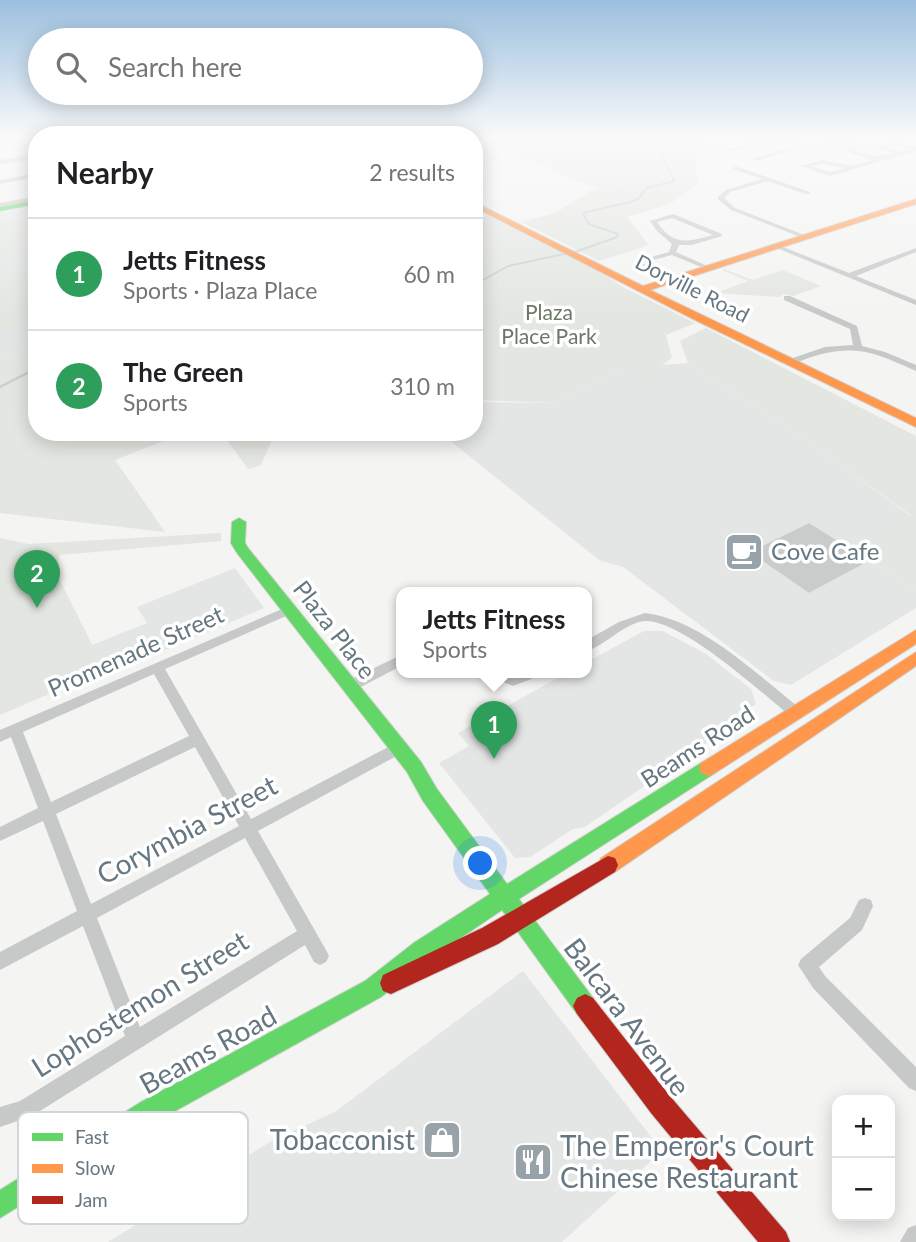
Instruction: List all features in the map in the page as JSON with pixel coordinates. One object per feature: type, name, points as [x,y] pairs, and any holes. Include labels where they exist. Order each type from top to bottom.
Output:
[{"type":"street","points":[[722,197],[721,202],[733,209],[805,237]]},
{"type":"street","points":[[0,207],[28,202]]},
{"type":"street","points":[[643,289],[914,203]]},
{"type":"street","name":"Dorville Road","points":[[483,208],[916,423]]},
{"type":"street","points":[[672,214],[723,234],[692,243],[676,243],[659,230],[653,221],[672,214]]},
{"type":"street","points":[[672,253],[676,243]]},
{"type":"street","points":[[776,246],[916,303]]},
{"type":"street","points":[[849,276],[916,250]]},
{"type":"street","points":[[622,267],[672,253],[710,269]]},
{"type":"street","points":[[636,263],[657,274]]},
{"type":"street","points":[[787,298],[853,328],[857,333],[858,347]]},
{"type":"street","points":[[790,362],[834,345],[881,353],[916,368]]},
{"type":"street","name":"Dorville Road","points":[[890,412],[916,429]]},
{"type":"street","name":"Plaza Place","points":[[239,522],[239,542],[242,550],[399,748],[505,897]]},
{"type":"street","name":"Promenade Street","points":[[8,732],[289,610]]},
{"type":"street","points":[[592,643],[643,617],[655,618],[720,652],[794,712]]},
{"type":"street","name":"Beams Road","points":[[373,989],[423,950],[916,636]]},
{"type":"street","name":"Beams Road","points":[[148,1112],[373,989],[431,968],[520,919],[636,848],[916,658]]},
{"type":"street","points":[[350,687],[396,663]]},
{"type":"street","points":[[157,667],[320,956]]},
{"type":"street","points":[[8,732],[47,811],[136,1040]]},
{"type":"street","points":[[0,834],[197,739]]},
{"type":"street","name":"Corymbia Street","points":[[0,961],[399,748]]},
{"type":"street","points":[[505,897],[520,919]]},
{"type":"street","points":[[865,906],[856,923],[807,965],[819,982],[916,1081]]},
{"type":"street","name":"Balcara Avenue","points":[[520,919],[660,1104],[776,1242]]},
{"type":"street","name":"Lophostemon Street","points":[[0,1117],[25,1109],[307,934]]},
{"type":"street","name":"Beams Road","points":[[0,1205],[18,1194]]},
{"type":"street","points":[[911,1242],[916,1236]]},
{"type":"shaded area","points":[[28,208],[28,350],[0,359],[0,213]]},
{"type":"shaded area","points":[[688,363],[820,450],[912,517],[871,561],[916,591],[916,608],[791,685],[774,681],[623,567],[599,560],[450,441],[483,441],[483,402],[555,403],[623,368]]},
{"type":"shaded area","points":[[235,568],[264,608],[113,672],[105,670],[92,645],[147,623],[137,607]]},
{"type":"shaded area","points":[[644,631],[663,631],[706,654],[751,689],[756,704],[743,712],[743,718],[585,827],[573,829],[530,857],[515,858],[439,763],[469,746],[458,733],[558,678],[592,678],[592,659]]},
{"type":"shaded area","points":[[523,971],[662,1151],[562,1242],[108,1242],[137,1224],[248,1224],[248,1155],[273,1140],[335,1112]]},
{"type":"green space","points":[[581,197],[680,197],[670,204],[627,217],[648,244],[646,246],[599,261],[521,222],[555,213]]},
{"type":"green space","name":"Plaza Place Park","points":[[488,216],[590,265],[623,287],[695,323],[666,335],[672,358],[643,378],[623,368],[555,403],[483,400],[483,217]]},
{"type":"green space","points":[[28,217],[28,253],[0,259],[0,223]]},
{"type":"green space","points":[[722,270],[753,280],[783,270],[821,286],[793,296],[783,294],[779,297],[716,293],[748,281]]},
{"type":"green space","points":[[28,273],[28,323],[0,330],[0,279]]},
{"type":"green space","points":[[706,328],[916,436],[916,591],[871,561],[890,528],[912,516],[820,450],[688,363],[680,341]]},
{"type":"green space","points":[[28,350],[28,441],[164,441],[115,460],[165,532],[0,513],[0,359]]},
{"type":"green space","points":[[228,441],[272,441],[261,465],[248,469]]},
{"type":"green space","points":[[221,533],[221,541],[60,555],[55,571],[105,670],[0,715],[0,538],[29,544]]},
{"type":"building","points":[[809,522],[871,561],[809,594],[748,552]]},
{"type":"waterway","points":[[483,280],[508,266],[578,251],[617,237],[618,234],[589,224],[583,213],[630,202],[640,197]]},
{"type":"waterway","points":[[0,387],[28,373]]},
{"type":"traffic: fast","points":[[0,209],[28,204]]},
{"type":"traffic: fast","points":[[239,522],[238,543],[242,550],[414,767],[430,795],[585,1006]]},
{"type":"traffic: fast","points":[[148,1112],[373,989],[423,950],[473,917],[708,768]]},
{"type":"traffic: fast","points":[[0,1205],[18,1194]]},
{"type":"traffic: slow","points":[[643,289],[916,201]]},
{"type":"traffic: slow","points":[[483,209],[701,319],[916,423]]},
{"type":"traffic: slow","points":[[708,768],[916,636]]},
{"type":"traffic: slow","points":[[608,865],[916,658]]},
{"type":"traffic: jam","points":[[391,983],[490,936],[608,865]]},
{"type":"traffic: jam","points":[[585,1006],[660,1104],[776,1242]]},
{"type":"place","name":"Cove Cafe","points":[[744,552]]},
{"type":"place","name":"The Green","points":[[37,608]]},
{"type":"place","name":"Jetts Fitness","points":[[494,759]]},
{"type":"place","name":"Tobacconist","points":[[442,1140]]},
{"type":"place","name":"The Emperor's Court Chinese Restaurant","points":[[533,1162]]}]
